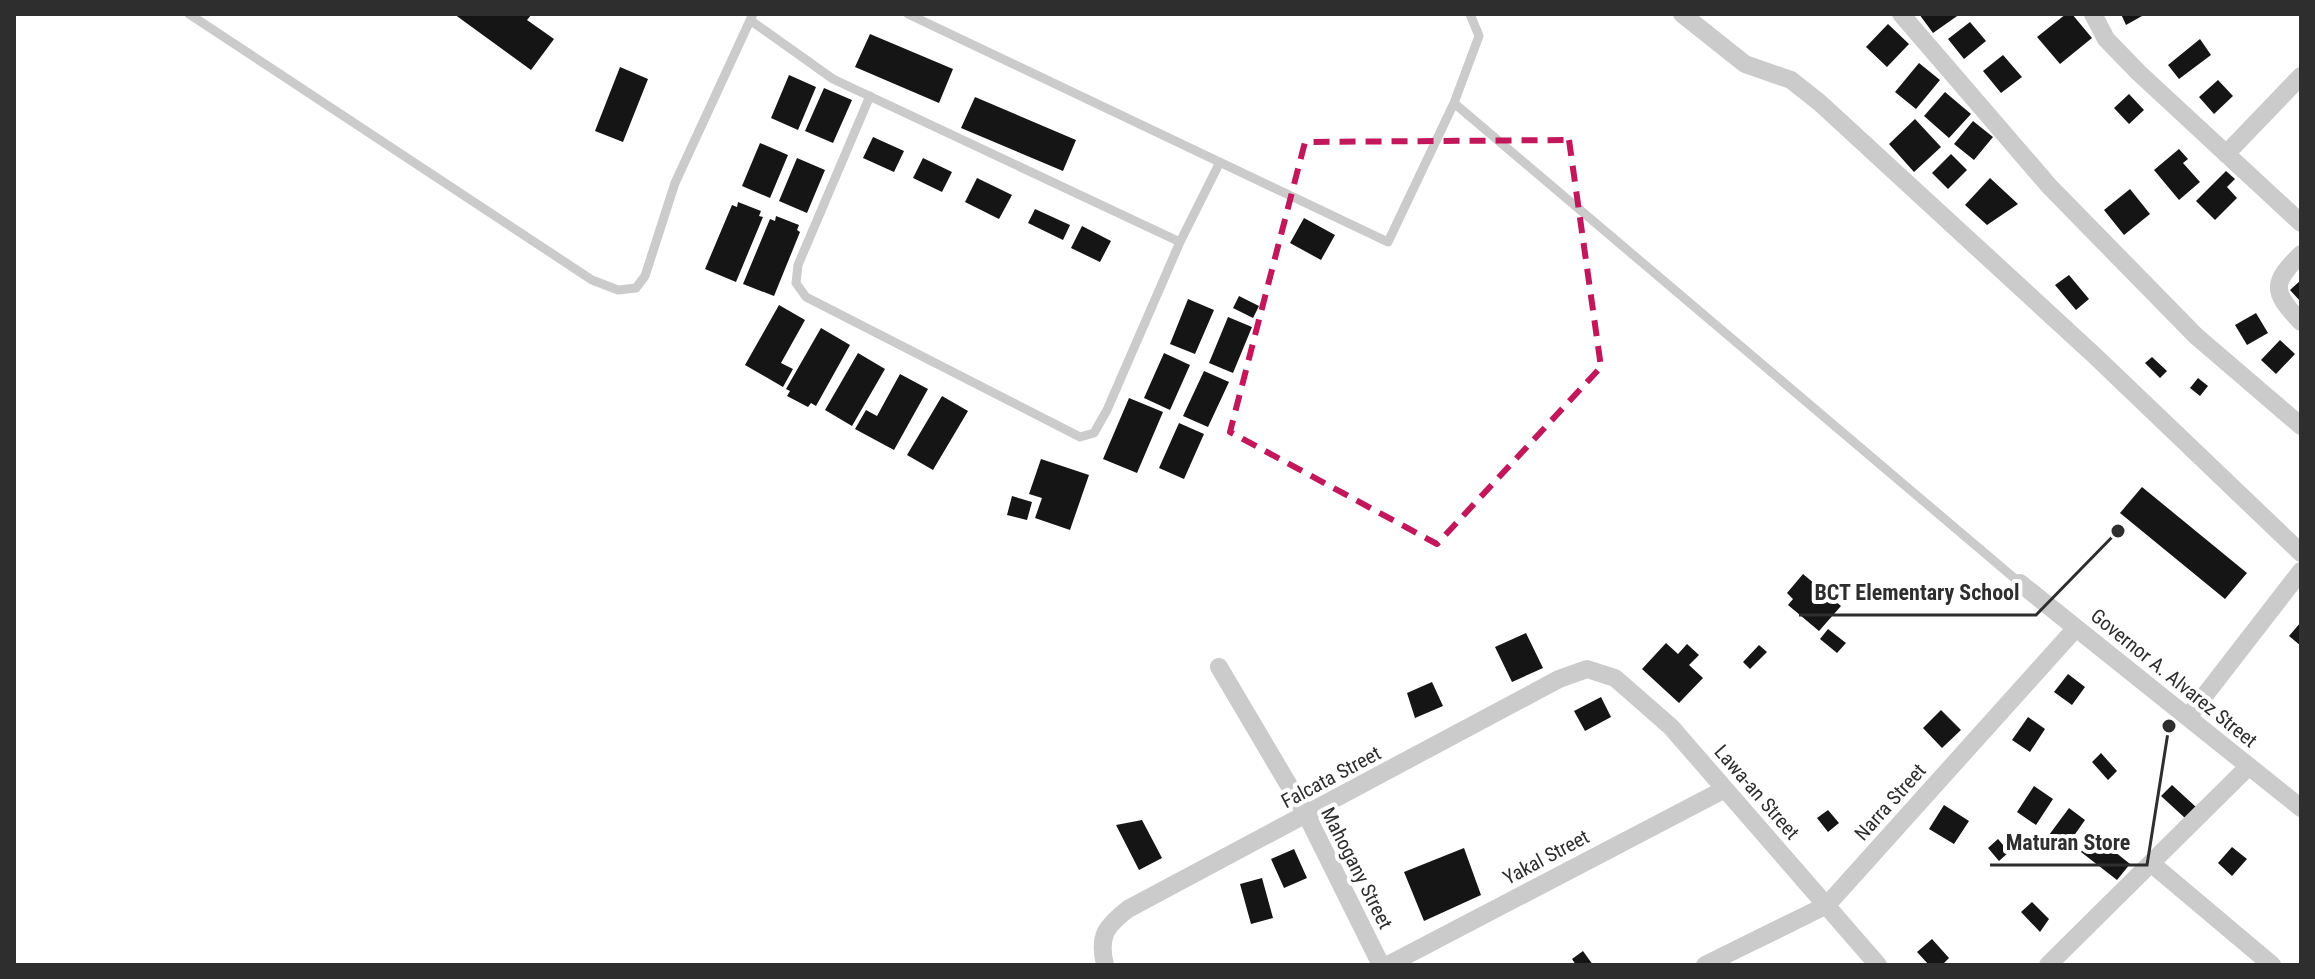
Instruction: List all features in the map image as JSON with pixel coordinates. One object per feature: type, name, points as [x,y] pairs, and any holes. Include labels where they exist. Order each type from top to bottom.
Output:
[{"type":"street","points":[[1682,14],[1745,64],[1791,80],[1820,103],[2094,355],[2301,553]]},
{"type":"street","points":[[1901,14],[2050,187],[2196,336],[2301,426]]},
{"type":"street","points":[[2093,14],[2106,39],[2301,223]]},
{"type":"street","points":[[2226,154],[2301,76]]},
{"type":"street","points":[[2301,254],[2280,276],[2278,289],[2301,322]]},
{"type":"street","points":[[2188,717],[2301,571]]},
{"type":"street","name":"Governor A. Alvarez Street","points":[[2020,583],[2301,808]]},
{"type":"street","name":"Narra Street","points":[[1705,965],[1827,905],[2076,628]]},
{"type":"street","name":"Mahogany Street","points":[[1219,667],[1307,816],[1381,965]]},
{"type":"street","name":"Lawa-an Street","points":[[1587,669],[1615,678],[1671,727],[1878,965]]},
{"type":"street","name":"Falcata Street","points":[[1105,965],[1102,947],[1104,934],[1111,922],[1128,909],[1559,679],[1587,669]]},
{"type":"street","points":[[2048,965],[2249,766]]},
{"type":"street","name":"Yakal Street","points":[[1388,965],[1725,789]]},
{"type":"street","points":[[2152,864],[2272,965]]},
{"type":"lane","points":[[189,14],[579,271],[618,290],[636,288],[645,276],[675,183],[752,17],[833,79],[1180,242]]},
{"type":"lane","points":[[908,14],[1388,242],[1454,103],[1479,36],[1470,14]]},
{"type":"lane","points":[[870,96],[798,265],[796,283],[806,297],[1080,437],[1094,433],[1107,410],[1180,242],[1220,162]]},
{"type":"lane","points":[[1454,103],[2020,583]]},
{"type":"highlighted area","points":[[1569,140],[1601,367],[1437,544],[1230,432],[1305,142]]},
{"type":"building","points":[[454,14],[532,14],[527,20],[554,39],[531,70]]},
{"type":"building","points":[[1919,14],[1960,14],[1933,33]]},
{"type":"building","points":[[2066,14],[2072,14],[2092,38],[2060,64],[2037,37]]},
{"type":"building","points":[[2121,14],[2141,14],[2142,16],[2126,25]]},
{"type":"building","points":[[1970,22],[1986,41],[1964,59],[1948,39]]},
{"type":"building","points":[[1888,24],[1909,44],[1887,67],[1866,47]]},
{"type":"building","points":[[870,34],[953,69],[939,103],[855,67]]},
{"type":"building","points":[[2200,39],[2211,55],[2179,79],[2168,65]]},
{"type":"building","points":[[2003,55],[2022,77],[2001,93],[1983,71]]},
{"type":"building","points":[[1919,63],[1940,80],[1916,109],[1895,92]]},
{"type":"building","points":[[620,67],[648,79],[623,142],[595,131]]},
{"type":"building","points":[[789,75],[816,87],[798,130],[771,118]]},
{"type":"building","points":[[2218,80],[2233,96],[2214,114],[2199,97]]},
{"type":"building","points":[[824,88],[852,100],[833,143],[805,131]]},
{"type":"building","points":[[1945,92],[1971,114],[1949,138],[1924,116]]},
{"type":"building","points":[[2129,94],[2144,110],[2129,124],[2114,108]]},
{"type":"building","points":[[975,97],[1076,140],[1063,171],[961,128]]},
{"type":"building","points":[[1915,119],[1941,147],[1914,172],[1889,144]]},
{"type":"building","points":[[1973,121],[1993,137],[1974,160],[1954,144]]},
{"type":"building","points":[[873,137],[904,151],[894,172],[863,158]]},
{"type":"building","points":[[760,143],[788,155],[770,198],[742,186]]},
{"type":"building","points":[[2179,149],[2188,159],[2183,163],[2200,182],[2179,200],[2154,170]]},
{"type":"building","points":[[1951,154],[1967,170],[1948,189],[1932,173]]},
{"type":"building","points":[[797,158],[825,170],[807,213],[779,201]]},
{"type":"building","points":[[923,158],[952,172],[942,192],[913,178]]},
{"type":"building","points":[[2226,171],[2235,179],[2227,187],[2237,198],[2215,220],[2196,201]]},
{"type":"building","points":[[977,178],[1012,195],[999,219],[965,202]]},
{"type":"building","points":[[1990,178],[2018,204],[1987,225],[1965,205]]},
{"type":"building","points":[[2130,189],[2150,214],[2124,235],[2104,210]]},
{"type":"building","points":[[738,202],[761,211],[759,216],[763,217],[736,282],[705,269],[732,205],[737,207]]},
{"type":"building","points":[[1035,209],[1070,225],[1063,240],[1028,223]]},
{"type":"building","points":[[776,216],[799,225],[797,230],[800,232],[774,296],[743,284],[770,219],[775,221]]},
{"type":"building","points":[[1304,218],[1335,235],[1321,260],[1290,243]]},
{"type":"building","points":[[1082,226],[1111,241],[1100,262],[1071,248]]},
{"type":"building","points":[[2069,275],[2089,299],[2076,310],[2055,285]]},
{"type":"building","points":[[2301,280],[2301,302],[2290,290]]},
{"type":"building","points":[[1239,296],[1259,306],[1253,318],[1233,308]]},
{"type":"building","points":[[1188,299],[1214,310],[1195,354],[1170,344]]},
{"type":"building","points":[[779,305],[805,320],[781,363],[793,369],[783,387],[745,365]]},
{"type":"building","points":[[2256,313],[2268,333],[2247,345],[2235,325]]},
{"type":"building","points":[[1228,317],[1252,327],[1233,373],[1209,363]]},
{"type":"building","points":[[821,328],[850,345],[816,406],[811,403],[808,407],[787,396],[790,391],[786,389]]},
{"type":"building","points":[[2280,340],[2295,354],[2276,374],[2261,360]]},
{"type":"building","points":[[858,353],[885,369],[852,426],[825,410]]},
{"type":"building","points":[[1164,353],[1190,365],[1170,410],[1144,398]]},
{"type":"building","points":[[2152,357],[2167,371],[2160,378],[2145,363]]},
{"type":"building","points":[[1204,371],[1229,382],[1208,427],[1183,416]]},
{"type":"building","points":[[900,374],[928,389],[894,450],[855,429],[866,410],[877,416]]},
{"type":"building","points":[[2198,378],[2208,386],[2200,396],[2190,388]]},
{"type":"building","points":[[942,396],[968,411],[933,470],[907,455]]},
{"type":"building","points":[[1129,398],[1163,412],[1137,473],[1103,459]]},
{"type":"building","points":[[1179,423],[1204,434],[1184,479],[1159,468]]},
{"type":"building","points":[[1041,459],[1089,475],[1070,530],[1035,518],[1042,498],[1029,494]]},
{"type":"building","points":[[2142,487],[2247,573],[2225,599],[2120,513]]},
{"type":"building","points":[[1012,496],[1032,502],[1027,520],[1007,515]]},
{"type":"building","points":[[1803,574],[1841,606],[1819,631],[1788,605],[1793,599],[1787,593]]},
{"type":"building","points":[[2301,622],[2301,646],[2289,636]]},
{"type":"building","points":[[1828,629],[1846,643],[1837,653],[1820,639]]},
{"type":"building","points":[[1526,633],[1543,668],[1512,682],[1495,647]]},
{"type":"building","points":[[1666,643],[1678,654],[1687,644],[1699,655],[1689,665],[1703,678],[1679,703],[1642,669]]},
{"type":"building","points":[[1759,645],[1767,652],[1750,669],[1743,662]]},
{"type":"building","points":[[2068,674],[2085,687],[2072,705],[2054,692]]},
{"type":"building","points":[[1432,682],[1443,706],[1415,718],[1407,693]]},
{"type":"building","points":[[1601,697],[1611,717],[1585,731],[1574,711]]},
{"type":"building","points":[[1941,710],[1961,730],[1942,748],[1923,728]]},
{"type":"building","points":[[2028,717],[2045,729],[2030,752],[2012,740]]},
{"type":"building","points":[[2101,753],[2117,771],[2108,780],[2092,762]]},
{"type":"building","points":[[2172,785],[2196,807],[2185,818],[2161,796]]},
{"type":"building","points":[[2034,786],[2053,799],[2036,825],[2017,812]]},
{"type":"building","points":[[1944,805],[1969,821],[1954,844],[1929,829]]},
{"type":"building","points":[[2069,808],[2085,820],[2066,847],[2049,835]]},
{"type":"building","points":[[1828,810],[1839,823],[1828,832],[1817,818]]},
{"type":"building","points":[[1142,820],[1162,858],[1139,870],[1116,825]]},
{"type":"building","points":[[2094,835],[2130,864],[2117,880],[2081,852]]},
{"type":"building","points":[[1998,839],[2009,852],[1999,861],[1988,848]]},
{"type":"building","points":[[2232,847],[2247,859],[2232,876],[2218,863]]},
{"type":"building","points":[[1464,848],[1481,895],[1424,921],[1404,872]]},
{"type":"building","points":[[1294,849],[1307,878],[1284,888],[1271,859]]},
{"type":"building","points":[[1262,878],[1273,918],[1251,924],[1240,884]]},
{"type":"building","points":[[2032,902],[2049,919],[2040,932],[2021,912]]},
{"type":"building","points":[[1932,939],[1949,958],[1942,965],[1929,965],[1917,952]]},
{"type":"building","points":[[1583,951],[1593,965],[1576,965],[1572,959]]},
{"type":"place","name":"BCT Elementary School","points":[[2118,531]]},
{"type":"place","name":"Maturan Store","points":[[2169,726]]}]
